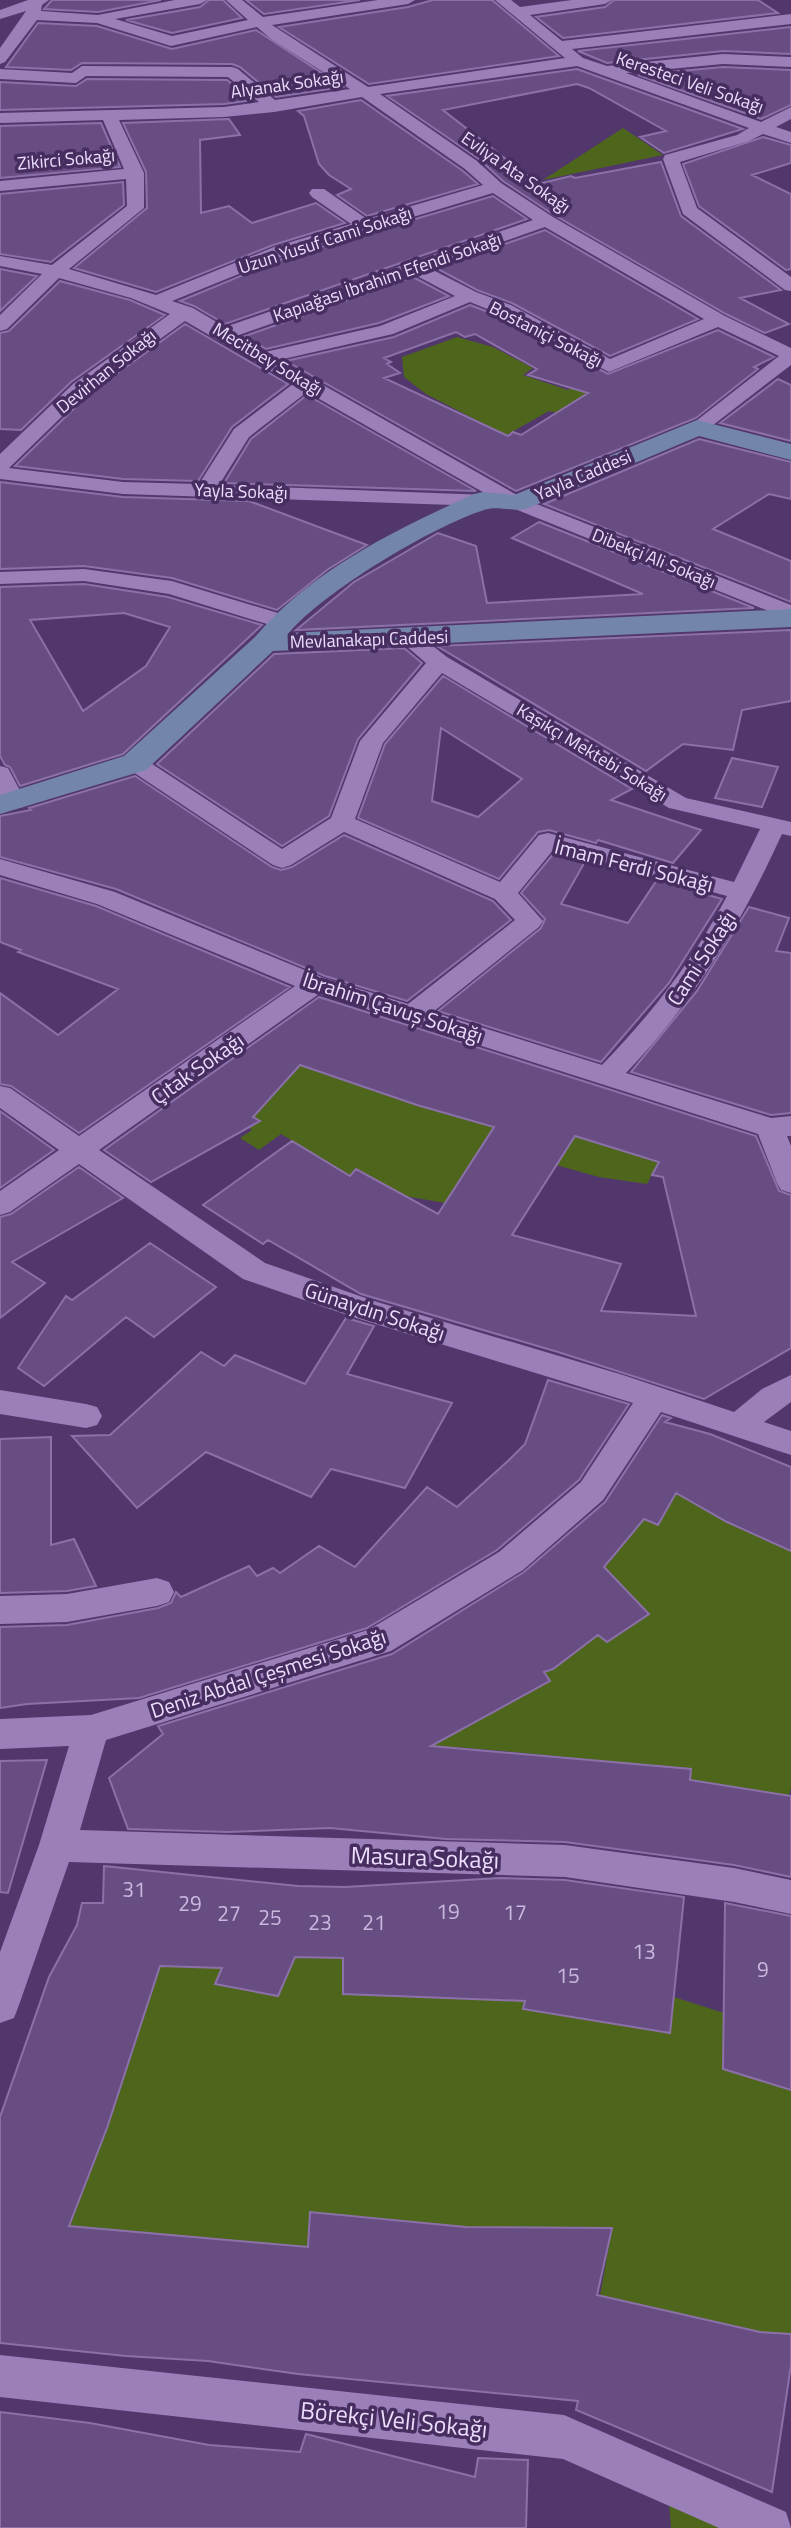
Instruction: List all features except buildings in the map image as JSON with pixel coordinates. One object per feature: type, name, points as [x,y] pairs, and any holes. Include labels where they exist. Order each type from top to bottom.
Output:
[{"type":"street","points":[[97,19],[200,0]]},
{"type":"street","name":"Evliya Ata Sokağı","points":[[233,0],[304,55],[367,93],[471,165],[495,187],[547,221],[718,320],[791,355]]},
{"type":"street","points":[[0,15],[37,7],[97,19],[171,41],[357,4],[408,0]]},
{"type":"street","name":"Keresteci Veli Sokağı","points":[[502,0],[578,61],[791,138]]},
{"type":"street","points":[[516,12],[605,0]]},
{"type":"street","points":[[0,59],[37,7]]},
{"type":"street","points":[[601,71],[747,42],[791,19]]},
{"type":"street","points":[[558,46],[747,42],[791,62]]},
{"type":"street","name":"Alyanak Sokağı","points":[[0,118],[75,98],[110,117],[224,112],[274,107],[578,61]]},
{"type":"street","points":[[0,74],[75,98],[82,71],[232,72],[274,107]]},
{"type":"street","points":[[791,112],[743,138],[671,159],[689,210],[791,286]]},
{"type":"street","points":[[0,325],[57,270],[135,208],[138,192],[136,173],[110,117]]},
{"type":"street","name":"Zikirci Sokağı","points":[[0,186],[136,173]]},
{"type":"street","name":"Uzun Yusuf Cami Sokağı","points":[[158,301],[280,251],[495,187]]},
{"type":"street","points":[[318,193],[364,225]]},
{"type":"street","name":"Kapıağası İbrahim Efendi Sokağı","points":[[226,333],[547,221]]},
{"type":"street","name":"Meсitbey Sokağı","points":[[0,261],[57,270],[111,284],[186,312],[517,503]]},
{"type":"street","name":"Bostaniçi Sokağı","points":[[415,268],[470,296],[504,309],[608,366],[718,320]]},
{"type":"street","points":[[262,358],[386,330],[470,296]]},
{"type":"street","name":"Devirhan Sokağı","points":[[0,465],[79,388],[186,312]]},
{"type":"street","name":"Yayla Caddesi","points":[[274,632],[318,593],[406,535],[483,500],[517,503],[697,428],[791,355]]},
{"type":"street","points":[[206,490],[241,433],[307,383]]},
{"type":"street","points":[[697,428],[791,452]]},
{"type":"street","name":"Yayla Sokağı","points":[[0,473],[123,488],[483,500]]},
{"type":"street","name":"Dibekçi Ali Sokağı","points":[[517,503],[791,615]]},
{"type":"street","points":[[0,578],[84,575],[172,588],[274,632]]},
{"type":"street","name":"Mevlanakapı Caddesi","points":[[7,803],[135,763],[274,632],[408,638],[791,615]]},
{"type":"street","name":"Kaşıkçı Mektebi Sokağı","points":[[408,638],[439,662],[678,803],[782,828]]},
{"type":"street","points":[[135,763],[282,860],[342,822],[372,741],[439,662]]},
{"type":"street","points":[[0,773],[7,803]]},
{"type":"street","points":[[342,822],[504,893],[530,921],[412,1014]]},
{"type":"street","name":"Cami Sokağı","points":[[608,1075],[660,1020],[709,950],[782,828]]},
{"type":"street","name":"İmam Ferdi Sokağı","points":[[504,893],[548,840],[743,892]]},
{"type":"street","name":"İbrahim Çavuş Sokağı","points":[[0,867],[106,898],[315,984],[780,1127]]},
{"type":"street","name":"Çıtak Sokağı","points":[[0,1205],[315,984]]},
{"type":"street","name":"Günaydın Sokağı","points":[[0,1095],[254,1271],[364,1310],[791,1443]]},
{"type":"street","points":[[780,1127],[791,1183]]},
{"type":"street","points":[[739,1425],[791,1387]]},
{"type":"street","name":"Deniz Abdal Çeşmesi Sokağı","points":[[0,1734],[91,1730],[379,1641],[511,1561],[592,1491],[653,1398]]},
{"type":"street","points":[[0,1402],[86,1416]]},
{"type":"street","points":[[0,1610],[67,1608],[157,1592]]},
{"type":"street","points":[[0,2005],[57,1846],[91,1730]]},
{"type":"street","name":"Masura Sokağı","points":[[57,1846],[565,1861],[734,1885],[791,1897]]},
{"type":"street","name":"Börekçi Veli Sokağı","points":[[0,2376],[564,2437],[770,2528]]},
{"type":"green space","points":[[623,128],[663,155],[543,180]]},
{"type":"green space","points":[[457,337],[493,347],[533,368],[523,375],[568,390],[580,381],[606,390],[575,417],[549,411],[489,445],[463,439],[486,425],[426,394],[404,377],[402,357]]},
{"type":"green space","points":[[301,1064],[376,1091],[380,1086],[436,1111],[505,1130],[574,1135],[659,1162],[647,1184],[599,1177],[556,1165],[445,1203],[405,1196],[357,1169],[350,1176],[281,1134],[259,1150],[240,1138],[252,1130],[222,1108]]},
{"type":"green space","points":[[676,1493],[728,1523],[791,1550],[791,1788],[784,1814],[721,1785],[690,1780],[690,1769],[453,1747],[422,1748],[550,1681],[544,1672],[553,1669],[598,1635],[607,1642],[649,1615],[595,1578],[644,1519],[658,1524]]},
{"type":"green space","points":[[532,1940],[524,2009],[670,2033],[674,1997],[724,2013],[724,2069],[791,2090],[791,2334],[760,2332],[600,2296],[612,2228],[466,2227],[311,2212],[308,2247],[68,2226],[101,2144],[159,1966],[230,1949],[216,1984],[278,1996],[295,1957],[343,1958],[343,1994]]},
{"type":"green space","points":[[669,2503],[720,2528],[671,2528]]}]
